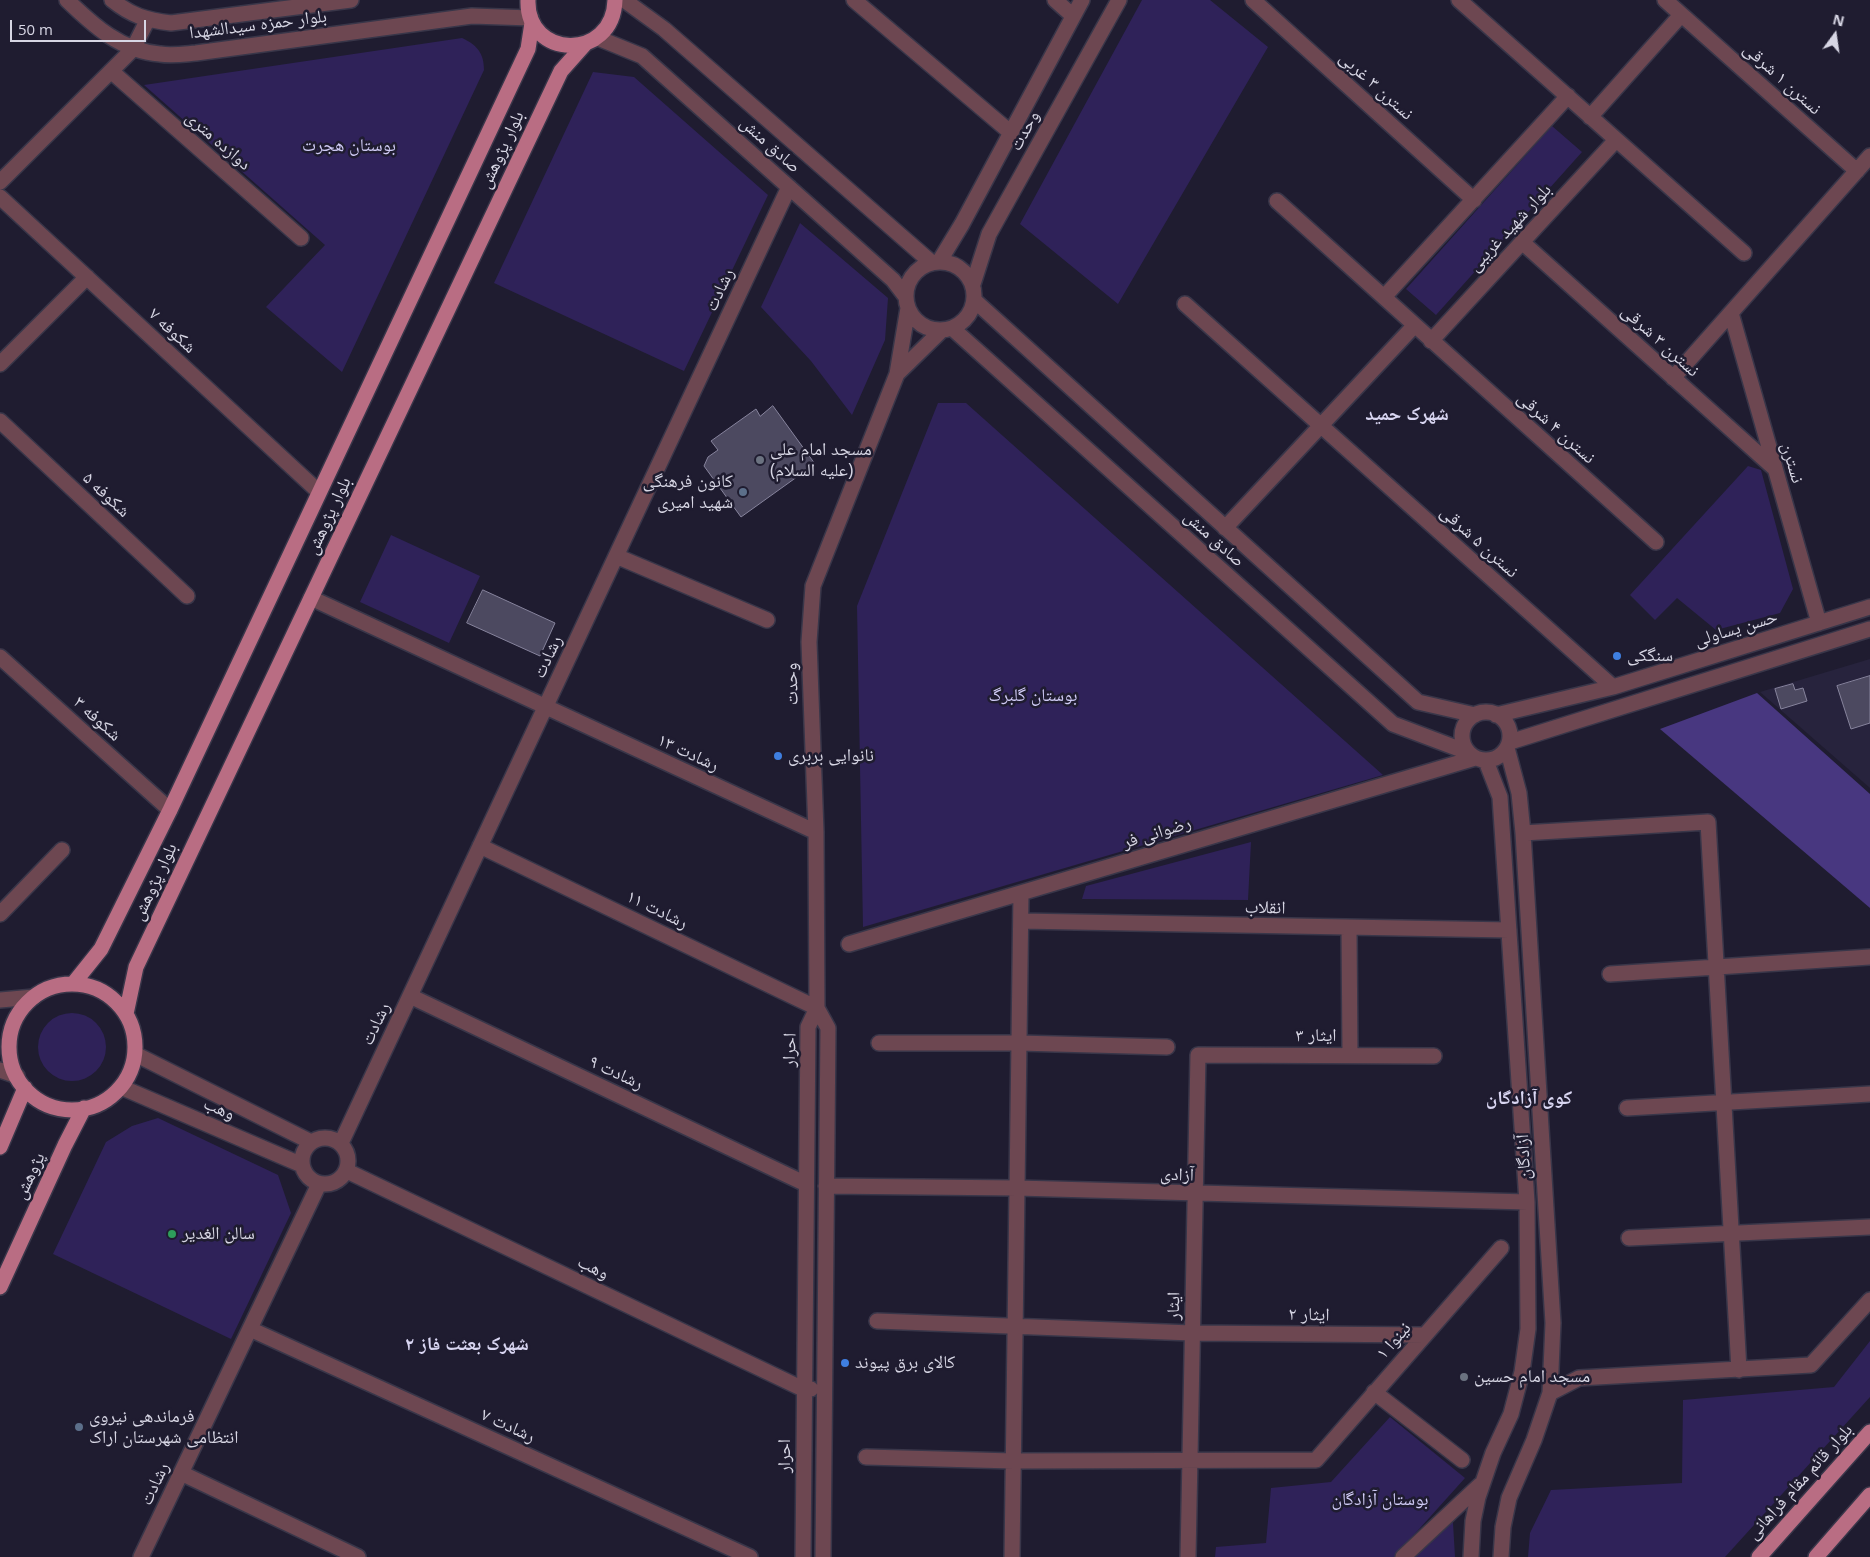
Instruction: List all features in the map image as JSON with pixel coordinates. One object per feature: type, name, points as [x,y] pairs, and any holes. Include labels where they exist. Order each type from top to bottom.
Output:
[{"type":"main road","name":"بلوار پژوهش","points":[[73,984],[101,949],[170,810],[528,49],[532,20],[528,0]]},
{"type":"main road","name":"بلوار پژوهش","points":[[126,1014],[136,967],[561,71],[608,26],[614,12],[615,0]]},
{"type":"main road","points":[[532,20],[542,35],[555,44],[570,47],[591,41]]},
{"type":"main road","points":[[73,984],[94,988],[112,998],[126,1014],[134,1033],[135,1054],[130,1072],[121,1087],[100,1103],[68,1110],[52,1106],[37,1099],[20,1082],[9,1049],[12,1029],[20,1011],[34,997],[52,987],[73,984]]},
{"type":"main road","points":[[0,1147],[20,1082]]},
{"type":"main road","name":"پژوهش","points":[[0,1287],[84,1108]]},
{"type":"main road","name":"بلوار قائم مقام فراهانی","points":[[1759,1557],[1870,1432]]},
{"type":"main road","points":[[1816,1557],[1870,1494]]},
{"type":"street","name":"بلوار حمزه سیدالشهدا","points":[[67,0],[95,27],[133,49],[161,54],[196,53],[472,16],[532,20]]},
{"type":"street","name":"بلوار حمزه سیدالشهدا","points":[[112,0],[126,11],[147,21],[171,23],[351,0]]},
{"type":"street","name":"صادق منش","points":[[624,0],[664,29],[935,262]]},
{"type":"street","points":[[854,0],[1010,132]]},
{"type":"street","points":[[1055,0],[1073,16]]},
{"type":"street","name":"وحدت","points":[[935,262],[962,224],[1082,0]]},
{"type":"street","name":"وحدت","points":[[973,284],[989,234],[1119,0]]},
{"type":"street","name":"نسترن ۳ غربی","points":[[1253,0],[1474,200]]},
{"type":"street","points":[[1459,0],[1744,253]]},
{"type":"street","name":"نسترن ۱ شرقی","points":[[1665,0],[1857,171]]},
{"type":"street","points":[[1590,117],[1681,15]]},
{"type":"street","points":[[0,182],[133,49],[147,21]]},
{"type":"street","name":"صادق منش","points":[[591,41],[642,56],[893,280],[907,303]]},
{"type":"street","name":"دوازده متری","points":[[111,71],[301,238]]},
{"type":"street","points":[[1384,297],[1568,96]]},
{"type":"street","name":"بلوار شهید غریبی","points":[[1431,341],[1616,140]]},
{"type":"street","points":[[1673,378],[1870,156]]},
{"type":"street","name":"رشادت","points":[[341,1143],[789,187]]},
{"type":"street","name":"شکوفه ۷","points":[[0,197],[319,492]]},
{"type":"street","name":"نسترن ۴ شرقی","points":[[1277,201],[1656,542]]},
{"type":"street","name":"نسترن ۳ شرقی","points":[[1522,242],[1773,467]]},
{"type":"street","points":[[935,262],[950,263],[960,268],[968,275],[973,284],[974,300],[969,315],[947,329],[921,324],[907,303],[912,277],[919,269],[935,262]]},
{"type":"street","points":[[0,364],[87,278]]},
{"type":"street","name":"صادق منش","points":[[974,300],[1418,702],[1475,714]]},
{"type":"street","name":"وحدت","points":[[816,1008],[816,832],[809,642],[813,586],[897,374],[907,303]]},
{"type":"street","name":"نسترن ۵ شرقی","points":[[1185,304],[1613,687]]},
{"type":"street","name":"نسترن","points":[[1731,313],[1773,467],[1819,623]]},
{"type":"street","points":[[1224,528],[1414,326]]},
{"type":"street","name":"صادق منش","points":[[947,329],[1393,724],[1476,757]]},
{"type":"street","name":"وحدت","points":[[897,374],[947,329]]},
{"type":"street","name":"شکوفه ۵","points":[[0,421],[187,596]]},
{"type":"street","points":[[616,556],[767,620]]},
{"type":"street","name":"رشادت ۱۳","points":[[311,598],[816,832]]},
{"type":"street","name":"حسن یساولی","points":[[1496,714],[1613,687],[1870,607]]},
{"type":"street","points":[[1509,745],[1508,726],[1496,714],[1490,712],[1475,714],[1469,719],[1462,731],[1463,745],[1476,757],[1498,758],[1509,745],[1870,629]]},
{"type":"street","name":"شکوفه ۳","points":[[0,657],[170,810]]},
{"type":"street","name":"آزادگان","points":[[1501,1557],[1503,1527],[1509,1498],[1534,1440],[1550,1393],[1553,1323],[1523,833],[1519,792],[1509,745]]},
{"type":"street","name":"رضوانی فر","points":[[849,944],[1476,757]]},
{"type":"street","name":"آزادگان","points":[[1471,1557],[1473,1521],[1483,1482],[1511,1414],[1522,1372],[1528,1329],[1527,1202],[1500,796],[1476,757]]},
{"type":"street","points":[[1523,833],[1708,822],[1739,1370]]},
{"type":"street","name":"رشادت ۱۱","points":[[480,846],[816,1008]]},
{"type":"street","points":[[0,914],[62,850]]},
{"type":"street","points":[[1012,1557],[1021,893]]},
{"type":"street","name":"انقلاب","points":[[1021,921],[1509,930]]},
{"type":"street","points":[[1350,928],[1350,1055]]},
{"type":"street","points":[[1610,974],[1870,958]]},
{"type":"street","name":"رشادت ۹","points":[[410,996],[806,1184]]},
{"type":"street","points":[[0,1000],[34,997]]},
{"type":"street","name":"احرار","points":[[803,1557],[808,1027],[816,1008]]},
{"type":"street","name":"احرار","points":[[816,1008],[828,1028],[823,1557]]},
{"type":"street","points":[[879,1043],[1019,1043],[1167,1047]]},
{"type":"street","name":"وهب","points":[[135,1054],[311,1142]]},
{"type":"street","name":"ایثار ۳","points":[[1198,1055],[1434,1056]]},
{"type":"street","name":"ایثار","points":[[1188,1557],[1198,1055]]},
{"type":"street","points":[[0,1070],[20,1082]]},
{"type":"street","name":"وهب","points":[[121,1087],[302,1166]]},
{"type":"street","points":[[1627,1108],[1870,1094]]},
{"type":"street","points":[[326,1138],[341,1143],[348,1156],[347,1170],[339,1181],[333,1184],[320,1184],[308,1177],[302,1166],[303,1152],[311,1142],[326,1138]]},
{"type":"street","name":"وهب","points":[[347,1170],[804,1390],[824,1389]]},
{"type":"street","name":"رشادت","points":[[141,1557],[320,1184]]},
{"type":"street","name":"آزادی","points":[[826,1186],[1017,1188],[1527,1202]]},
{"type":"street","points":[[1629,1238],[1870,1227]]},
{"type":"street","name":"نینوا ۱","points":[[1190,1462],[1316,1460],[1501,1248]]},
{"type":"street","points":[[1550,1393],[1579,1378],[1811,1365],[1870,1300]]},
{"type":"street","name":"ایثار ۲","points":[[878,1321],[1192,1332],[1424,1335]]},
{"type":"street","name":"رشادت ۷","points":[[250,1329],[750,1557]]},
{"type":"street","points":[[1374,1392],[1462,1460]]},
{"type":"street","points":[[866,1457],[1013,1461],[1190,1462]]},
{"type":"street","points":[[181,1473],[358,1557]]},
{"type":"street","points":[[1403,1557],[1483,1482]]},
{"type":"shaded area","points":[[1870,659],[1870,788],[1760,692]]},
{"type":"shaded area","points":[[1757,693],[1870,794],[1870,908],[1660,729]]},
{"type":"green space","points":[[1142,0],[1210,0],[1268,47],[1118,304],[1020,224]]},
{"type":"green space","name":"بوستان هجرت","points":[[462,38],[479,50],[483,59],[484,70],[342,372],[266,307],[325,245],[144,85]]},
{"type":"green space","points":[[593,72],[634,77],[768,195],[684,371],[494,283]]},
{"type":"green space","points":[[1552,126],[1582,152],[1436,315],[1406,289]]},
{"type":"green space","points":[[800,223],[888,298],[885,340],[852,415],[811,361],[761,307]]},
{"type":"green space","name":"بوستان گلبرگ","points":[[938,403],[966,403],[1383,775],[863,927],[857,606]]},
{"type":"green space","points":[[1748,466],[1761,470],[1793,589],[1780,613],[1716,630],[1677,598],[1655,620],[1630,595]]},
{"type":"green space","points":[[391,535],[480,576],[449,643],[360,602]]},
{"type":"green space","points":[[1251,842],[1248,900],[1082,899],[1086,886]]},
{"type":"green space","points":[[72,1013],[85,1016],[96,1023],[103,1034],[106,1047],[103,1060],[96,1071],[85,1078],[72,1081],[59,1078],[48,1071],[41,1060],[38,1047],[41,1034],[48,1023],[59,1016]]},
{"type":"green space","name":"سالن الغدیر","points":[[158,1118],[278,1175],[291,1213],[231,1339],[53,1254],[106,1142],[132,1126]]},
{"type":"green space","points":[[1870,1341],[1870,1397],[1725,1557],[1528,1557],[1530,1533],[1551,1490],[1682,1483],[1683,1400],[1834,1387]]},
{"type":"green space","name":"بوستان آزادگان","points":[[1390,1417],[1465,1478],[1394,1557],[1215,1557],[1216,1547],[1266,1543],[1271,1488],[1331,1482]]},
{"type":"green space","name":"بوستان آزادگان","points":[[1446,1519],[1453,1523],[1455,1557],[1411,1557]]},
{"type":"building","name":"مسجد امام علی (علیه السلام)","points":[[773,406],[815,464],[741,517],[704,466],[708,457],[718,450],[711,441],[756,409],[760,416]]},
{"type":"building","points":[[483,590],[555,623],[540,656],[467,623]]},
{"type":"building","points":[[1870,676],[1870,723],[1851,729],[1837,686]]},
{"type":"building","points":[[1793,684],[1795,690],[1803,688],[1807,701],[1781,709],[1775,689]]},
{"type":"place","name":"مسجد امام علی (علیه السلام)","points":[[760,460]]},
{"type":"place","name":"کانون فرهنگی شهید امیری","points":[[743,492]]},
{"type":"place","name":"سنگکی","points":[[1617,656]]},
{"type":"place","name":"نانوایی بربری","points":[[778,756]]},
{"type":"place","name":"سالن الغدیر","points":[[172,1234]]},
{"type":"place","name":"کالای برق پیوند","points":[[845,1363]]},
{"type":"place","name":"مسجد امام حسین","points":[[1464,1377]]},
{"type":"place","name":"فرماندهی نیروی انتظامی شهرستان اراک","points":[[79,1427]]},
{"type":"district","name":"شهرک حمید","points":[[1407,415]]},
{"type":"district","name":"کوی آزادگان","points":[[1529,1099]]},
{"type":"district","name":"شهرک بعثت فاز ۲","points":[[467,1345]]}]
